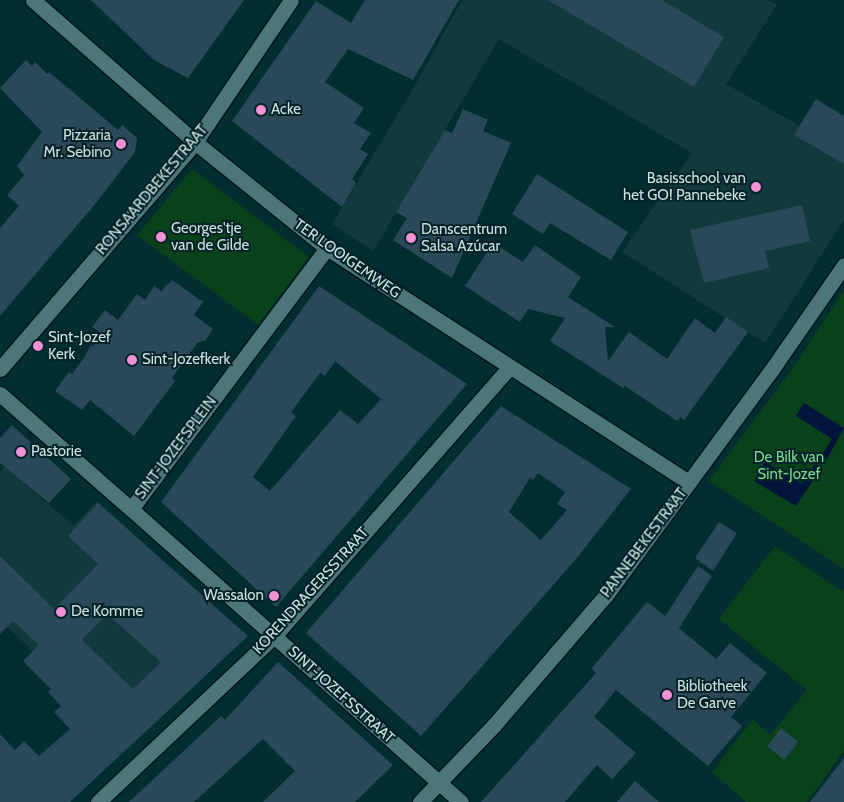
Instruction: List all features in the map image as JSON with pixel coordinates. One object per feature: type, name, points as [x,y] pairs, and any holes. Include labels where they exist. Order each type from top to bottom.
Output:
[{"type":"street","name":"TER LOOIGEMWEG","points":[[33,0],[196,142],[327,248],[689,482]]},
{"type":"street","name":"RONSAARDBEKESTRAAT","points":[[0,369],[196,142],[291,0]]},
{"type":"street","name":"SINT-JOZEFSPLEIN","points":[[0,394],[131,509],[327,248]]},
{"type":"street","name":"PANNEBEKESTRAAT","points":[[420,802],[440,783],[606,595],[770,372],[844,265]]},
{"type":"street","name":"KORENDRAGERSSTRAAT","points":[[98,802],[275,635],[510,366]]},
{"type":"street","name":"SINT-JOZEFSSTRAAT","points":[[131,509],[461,802]]},
{"type":"shaded area","name":"Basisschool van het GO! Pannebeke","points":[[462,0],[767,0],[777,5],[726,84],[844,151],[844,220],[765,343],[622,252],[692,153],[499,39],[373,251],[332,224],[417,82]]},
{"type":"shaded area","name":"De Komme","points":[[5,467],[74,526],[97,501],[160,558],[115,606],[199,682],[127,749],[59,676],[0,620],[0,472]]},
{"type":"green space","points":[[192,169],[309,257],[258,325],[137,235]]},
{"type":"green space","name":"De Bilk van Sint-Jozef","points":[[844,290],[844,569],[709,481],[799,359]]},
{"type":"green space","points":[[775,546],[844,592],[844,751],[807,802],[746,802],[712,772],[753,719],[770,735],[807,690],[719,619]]},
{"type":"water","points":[[804,403],[844,428],[827,459],[821,456],[832,439],[796,416]]},
{"type":"water","points":[[765,462],[802,484],[815,464],[822,467],[796,506],[754,481]]},
{"type":"building","points":[[91,0],[244,0],[188,78],[154,60]]},
{"type":"building","points":[[365,0],[459,0],[413,80],[348,49],[325,82],[364,108],[354,123],[371,133],[360,149],[368,154],[352,179],[356,183],[342,207],[232,121],[316,1],[351,23]]},
{"type":"building","points":[[548,0],[662,0],[724,37],[694,87]]},
{"type":"building","points":[[26,60],[32,66],[35,62],[47,74],[49,72],[118,130],[122,125],[137,138],[135,152],[96,203],[0,316],[0,228],[19,206],[7,195],[24,175],[17,166],[42,132],[0,88]]},
{"type":"building","points":[[816,99],[844,116],[844,164],[794,135]]},
{"type":"building","points":[[463,109],[488,120],[483,131],[511,143],[452,278],[393,240],[407,218],[396,212],[445,130],[452,133]]},
{"type":"building","points":[[537,174],[628,232],[611,260],[550,223],[543,234],[512,214]]},
{"type":"building","points":[[802,205],[810,241],[765,251],[769,268],[704,283],[690,230]]},
{"type":"building","points":[[493,243],[523,262],[535,245],[581,277],[568,297],[615,327],[605,327],[608,361],[629,332],[667,359],[695,318],[715,333],[726,317],[748,332],[684,420],[681,417],[677,421],[625,386],[623,388],[550,341],[565,318],[528,309],[520,322],[465,286]]},
{"type":"building","name":"Sint-Jozefkerk","points":[[172,280],[203,302],[194,315],[213,329],[205,341],[198,342],[172,378],[175,381],[134,436],[90,400],[82,410],[55,391],[69,372],[72,374],[84,358],[98,331],[92,327],[105,310],[118,320],[137,294],[145,300],[154,286],[161,291]]},
{"type":"building","points":[[319,286],[467,384],[276,607],[161,502]],"holes":[[[335,361],[381,399],[358,424],[340,410],[270,491],[253,477],[296,416],[291,412],[320,373],[325,376]]]},
{"type":"building","points":[[501,406],[631,489],[576,559],[421,736],[306,633]],"holes":[[[538,473],[565,492],[557,504],[567,510],[541,540],[509,512],[530,478],[533,480]]]},
{"type":"building","name":"Pastorie","points":[[12,425],[71,479],[49,503],[0,463],[0,438]]},
{"type":"building","points":[[98,503],[248,636],[70,802],[0,802],[0,734],[15,750],[24,741],[39,756],[70,729],[54,712],[61,706],[48,692],[51,689],[23,661],[39,645],[13,621],[0,634],[0,556],[54,609],[98,564],[68,536]],"holes":[[[107,614],[161,662],[133,689],[82,640]]]},
{"type":"building","points":[[719,522],[737,533],[713,571],[695,558]]},
{"type":"building","points":[[698,566],[712,576],[679,628],[716,659],[730,643],[767,673],[731,717],[742,726],[708,766],[616,690],[594,717],[636,753],[612,779],[597,765],[565,802],[481,802],[596,673],[591,669],[647,602],[665,616]]},
{"type":"building","points":[[278,662],[393,765],[355,802],[263,802],[295,771],[263,739],[194,802],[129,802],[221,716],[225,720]]},
{"type":"building","points":[[781,728],[798,742],[784,760],[767,746]]},
{"type":"building","points":[[844,758],[844,802],[810,802]]},
{"type":"building","points":[[635,781],[659,802],[617,802]]},
{"type":"place","name":"Acke","points":[[261,110]]},
{"type":"place","name":"Pizzaria Mr. Sebino","points":[[121,144]]},
{"type":"place","name":"Basisschool van het GO! Pannebeke","points":[[756,187]]},
{"type":"place","name":"Georges'tje van de Gilde","points":[[161,237]]},
{"type":"place","name":"Danscentrum Salsa Azúcar","points":[[411,238]]},
{"type":"place","name":"Sint-Jozef Kerk","points":[[38,346]]},
{"type":"place","name":"Sint-Jozefkerk","points":[[132,360]]},
{"type":"place","name":"Pastorie","points":[[21,452]]},
{"type":"place","name":"Wassalon","points":[[274,596]]},
{"type":"place","name":"De Komme","points":[[61,612]]},
{"type":"place","name":"Bibliotheek De Garve","points":[[667,695]]}]
